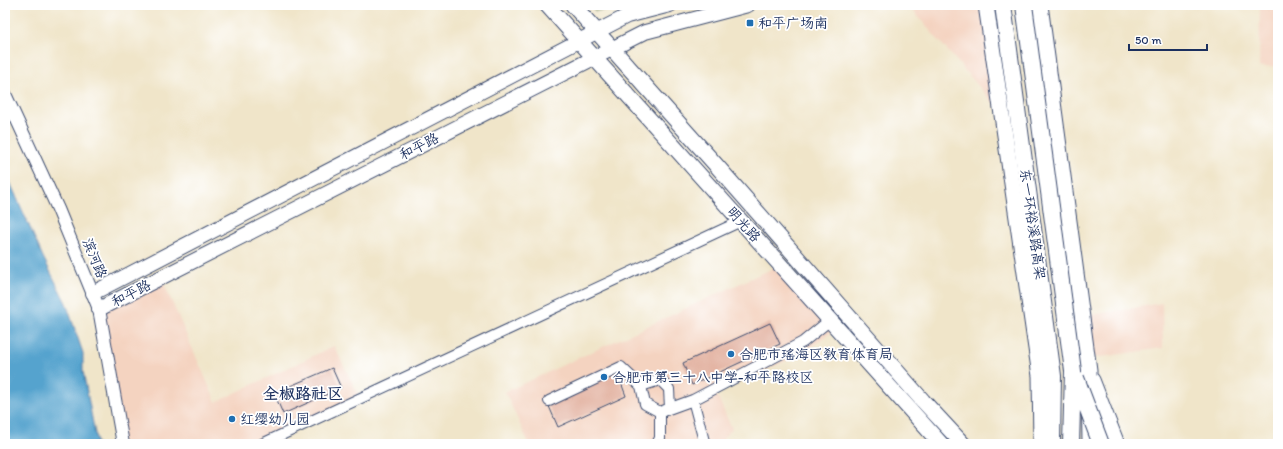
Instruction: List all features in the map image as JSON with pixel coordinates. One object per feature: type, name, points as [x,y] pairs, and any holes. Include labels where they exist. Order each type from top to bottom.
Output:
[{"type":"highway","name":"东一环裕溪路高架","points":[[1003,5],[1053,376],[1052,444]]},
{"type":"highway","name":"东一环裕溪路高架","points":[[1024,5],[1081,371],[1071,444]]},
{"type":"highway","points":[[1081,371],[1101,444]]},
{"type":"highway","points":[[1053,376],[1080,444]]},
{"type":"main road","name":"明光路","points":[[547,5],[941,444]]},
{"type":"main road","name":"明光路","points":[[574,5],[923,401],[963,444]]},
{"type":"main road","name":"和平路","points":[[93,293],[627,16],[670,5]]},
{"type":"main road","name":"和平路","points":[[99,309],[645,32],[748,5]]},
{"type":"main road","points":[[986,5],[1040,376],[1041,444]]},
{"type":"main road","points":[[1040,5],[1090,444]]},
{"type":"main road","points":[[1081,371],[1117,444]]},
{"type":"street","name":"滨河路","points":[[5,94],[58,209],[99,309],[123,444]]},
{"type":"street","points":[[262,444],[741,221]]},
{"type":"street","points":[[549,401],[621,367],[641,386],[644,404],[660,412],[694,400],[803,342],[830,320]]},
{"type":"street","points":[[641,386],[660,380],[669,388],[670,408]]},
{"type":"street","points":[[694,400],[704,441]]},
{"type":"street","points":[[657,444],[660,438],[660,412]]},
{"type":"shaded area","points":[[908,5],[986,5],[1001,112]]},
{"type":"shaded area","points":[[1260,5],[1278,5],[1278,66],[1259,67]]},
{"type":"shaded area","name":"合肥市第三十八中学-和平路校区","points":[[780,265],[837,328],[805,352],[716,393],[732,429],[723,438],[726,444],[529,444],[505,392]]},
{"type":"shaded area","points":[[161,277],[216,402],[334,346],[360,398],[262,444],[123,444],[99,309]]},
{"type":"shaded area","points":[[1162,303],[1163,348],[1087,359],[1081,317]]},
{"type":"green space","points":[[590,5],[635,5],[618,9],[595,11]]},
{"type":"water","points":[[5,171],[43,257],[66,303],[83,353],[83,371],[97,444],[5,444]]},
{"type":"building","name":"合肥市瑶海区教育体育局","points":[[770,323],[780,344],[692,385],[683,363]]},
{"type":"building","points":[[332,368],[341,388],[283,414],[274,393]]},
{"type":"building","points":[[617,372],[626,396],[558,427],[548,404]]},
{"type":"place","name":"和平广场南","points":[[750,23]]},
{"type":"place","name":"合肥市瑶海区教育体育局","points":[[731,354]]},
{"type":"place","name":"合肥市第三十八中学-和平路校区","points":[[604,377]]},
{"type":"place","name":"红缨幼儿园","points":[[232,419]]},
{"type":"district","name":"全椒路社区","points":[[303,393]]}]
